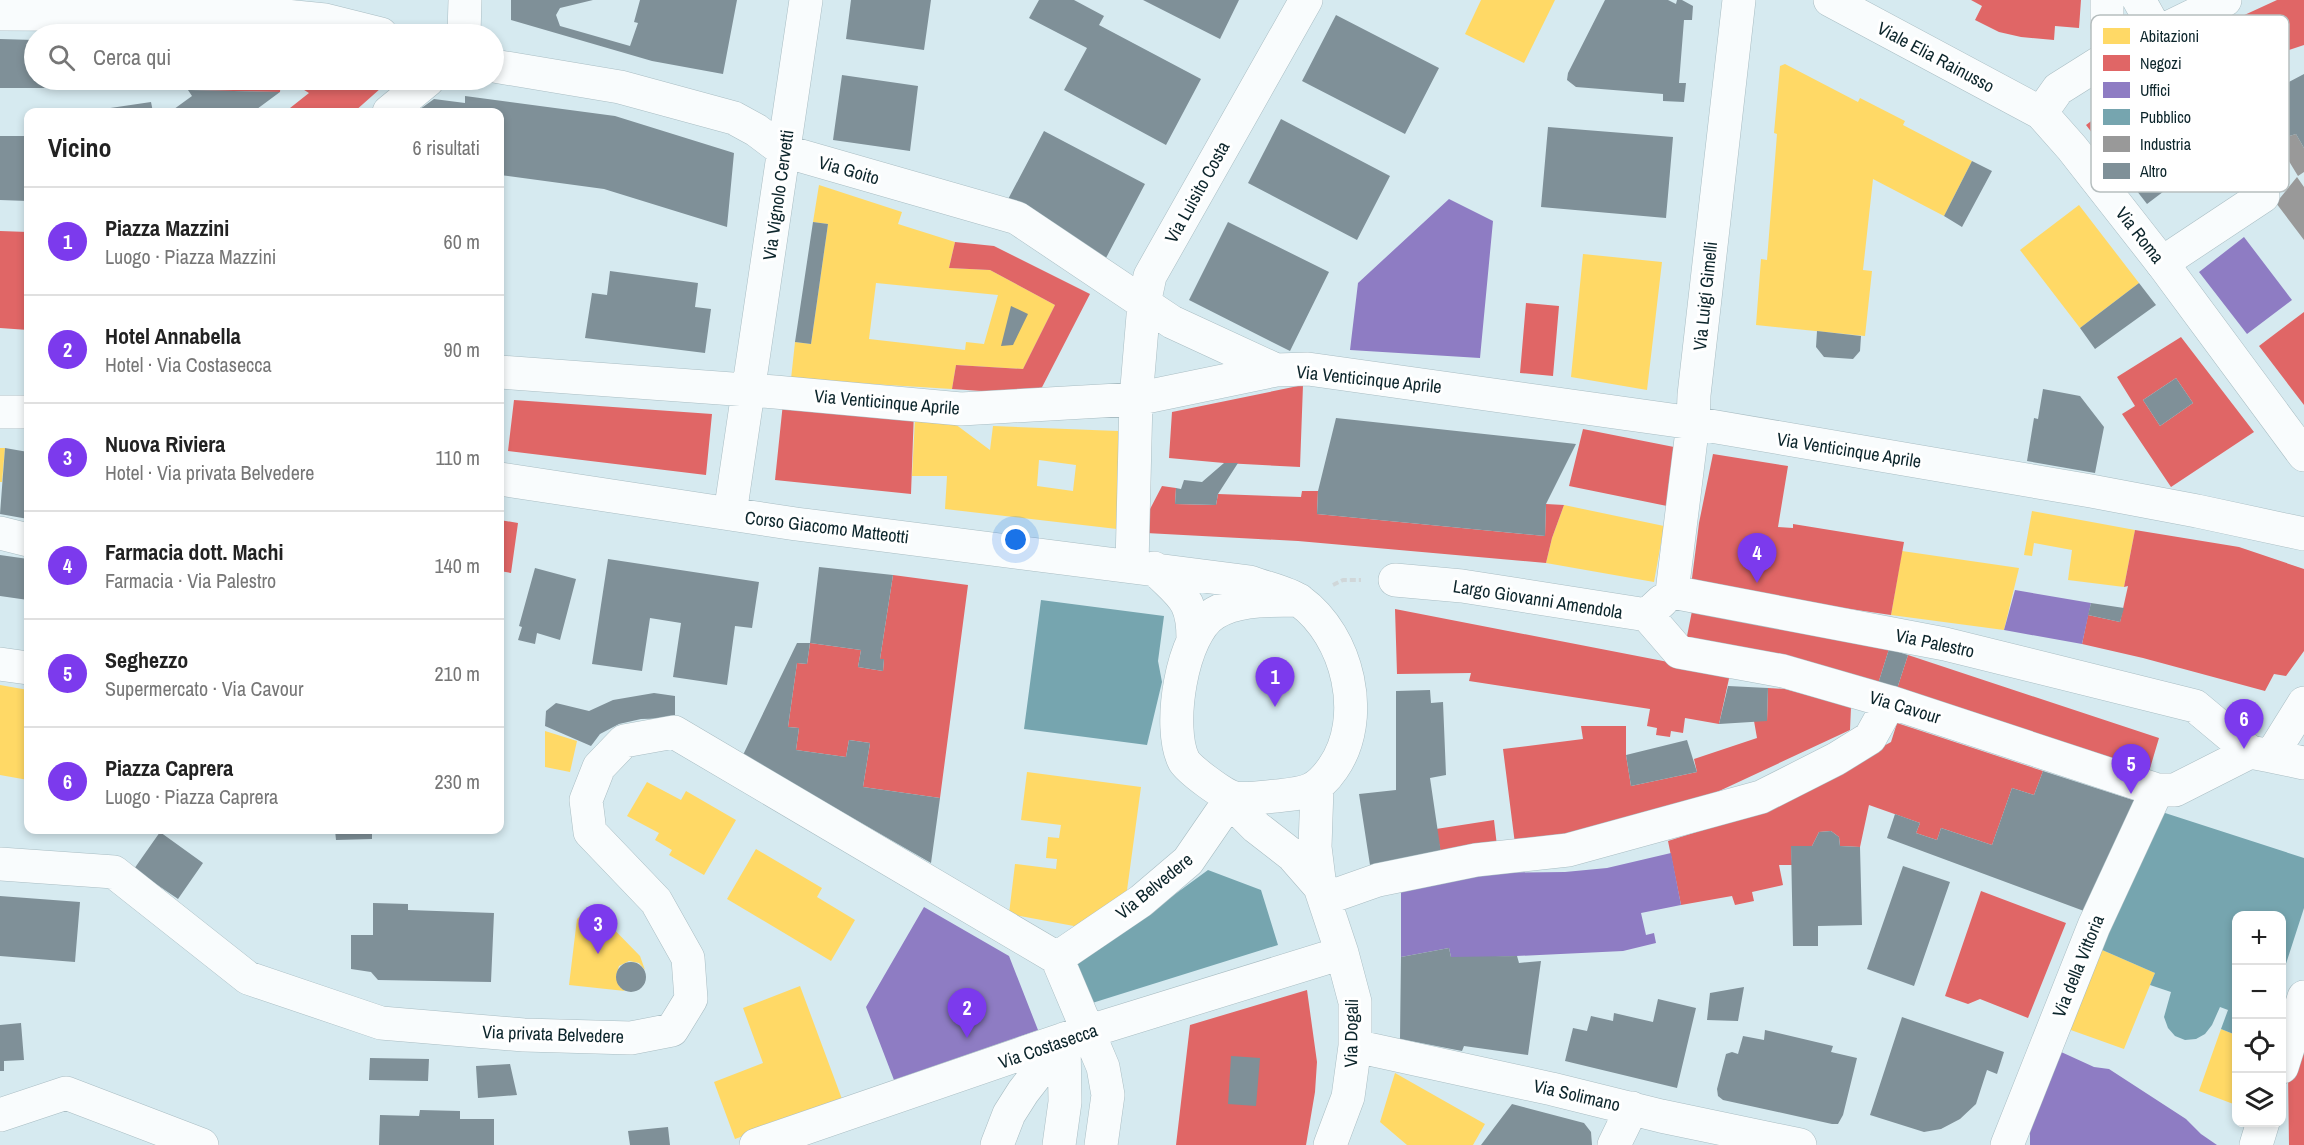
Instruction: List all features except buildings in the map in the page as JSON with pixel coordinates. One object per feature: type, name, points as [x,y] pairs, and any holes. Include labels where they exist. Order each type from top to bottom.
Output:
[{"type":"street","points":[[464,24],[465,0]]},
{"type":"street","name":"Via Vignolo Cervetti","points":[[730,514],[806,0]]},
{"type":"street","name":"Via Luisito Costa","points":[[1143,567],[1136,399],[1144,304],[1150,276],[1306,0]]},
{"type":"street","name":"Via Luigi Gimelli","points":[[1672,592],[1694,423],[1696,372],[1739,0]]},
{"type":"street","name":"Viale Elia Rainusso","points":[[1830,0],[2041,113]]},
{"type":"street","points":[[2139,0],[2147,15]]},
{"type":"street","points":[[2193,15],[2224,0]]},
{"type":"street","points":[[0,14],[156,7],[276,15],[326,20],[342,24]]},
{"type":"street","name":"Via Goito","points":[[504,68],[620,87],[734,118],[756,130],[784,151],[1017,218],[1172,322],[1276,370]]},
{"type":"street","points":[[2041,113],[2058,88],[2091,68]]},
{"type":"street","points":[[394,108],[416,90]]},
{"type":"street","name":"Via Roma","points":[[2041,113],[2091,172]]},
{"type":"street","name":"Via Roma","points":[[2106,192],[2302,452]]},
{"type":"street","points":[[2162,263],[2263,196]]},
{"type":"street","name":"Via Venticinque Aprile","points":[[504,372],[961,409],[1136,399],[1276,370],[1308,369],[1694,423],[2197,510],[2304,534]]},
{"type":"street","points":[[0,412],[24,412]]},
{"type":"street","name":"Corso Giacomo Matteotti","points":[[504,480],[730,514],[1250,582],[1299,600]]},
{"type":"street","points":[[0,533],[24,539]]},
{"type":"street","points":[[1143,567],[1189,603],[1193,618],[1193,639],[1181,675],[1178,736],[1185,761],[1210,784],[1232,797],[1280,796],[1317,788],[1336,764],[1347,737],[1350,717],[1348,682],[1343,657],[1323,623],[1299,600],[1262,601],[1224,608],[1212,615],[1193,639]]},
{"type":"street","name":"Largo Giovanni Amendola","points":[[1395,580],[1462,586],[1647,615],[1672,592]]},
{"type":"street","name":"Via Palestro","points":[[1672,592],[1945,644],[2195,706],[2261,754]]},
{"type":"street","name":"Via Cavour","points":[[1647,615],[1679,652],[1784,671],[1890,702],[2166,790]]},
{"type":"street","points":[[0,664],[24,667]]},
{"type":"street","points":[[1322,893],[1476,860],[1568,850],[1761,797],[1836,759],[1870,738],[1890,702]]},
{"type":"street","points":[[2166,790],[2261,754],[2303,704]]},
{"type":"street","name":"Via privata Belvedere","points":[[0,864],[114,872],[248,978],[381,1023],[525,1035],[631,1038],[672,1029],[691,999],[688,958],[656,900],[590,832],[586,800],[599,767],[624,741],[674,732],[1058,958]]},
{"type":"street","points":[[2261,754],[2304,763]]},
{"type":"street","name":"Via Dogali","points":[[1317,788],[1315,847],[1322,893],[1355,1002],[1355,1046],[1348,1097],[1330,1145]]},
{"type":"street","name":"Via della Vittoria","points":[[2007,1145],[2094,926],[2166,790]]},
{"type":"street","name":"Via Dogali","points":[[1232,797],[1241,812],[1256,827],[1292,855],[1322,893]]},
{"type":"street","name":"Via Belvedere","points":[[1058,958],[1142,900],[1188,861],[1232,797]]},
{"type":"street","name":"Via Costasecca","points":[[756,1145],[1076,1036],[1342,953]]},
{"type":"street","points":[[1058,958],[1076,1036],[1059,1145]]},
{"type":"street","points":[[2286,1054],[2304,997]]},
{"type":"street","points":[[997,1145],[1009,1114],[1023,1092],[1076,1036]]},
{"type":"street","points":[[1076,1036],[1103,1067],[1108,1095],[1101,1145]]},
{"type":"street","name":"Via Solimano","points":[[1355,1046],[1800,1145]]},
{"type":"street","points":[[0,1115],[66,1093],[201,1145]]},
{"type":"street","points":[[1614,1145],[1632,1108]]},
{"type":"street","points":[[2256,1145],[2262,1127]]},
{"type":"path","points":[[1299,600],[1343,580],[1395,580]]},
{"type":"place","name":"Farmacia dott. Machi","points":[[1757,583]]},
{"type":"place","name":"Piazza Mazzini","points":[[1275,707]]},
{"type":"place","name":"Piazza Caprera","points":[[2244,749]]},
{"type":"place","name":"Seghezzo","points":[[2131,794]]},
{"type":"place","name":"Nuova Riviera","points":[[598,954]]},
{"type":"place","name":"Hotel Annabella","points":[[967,1038]]}]
